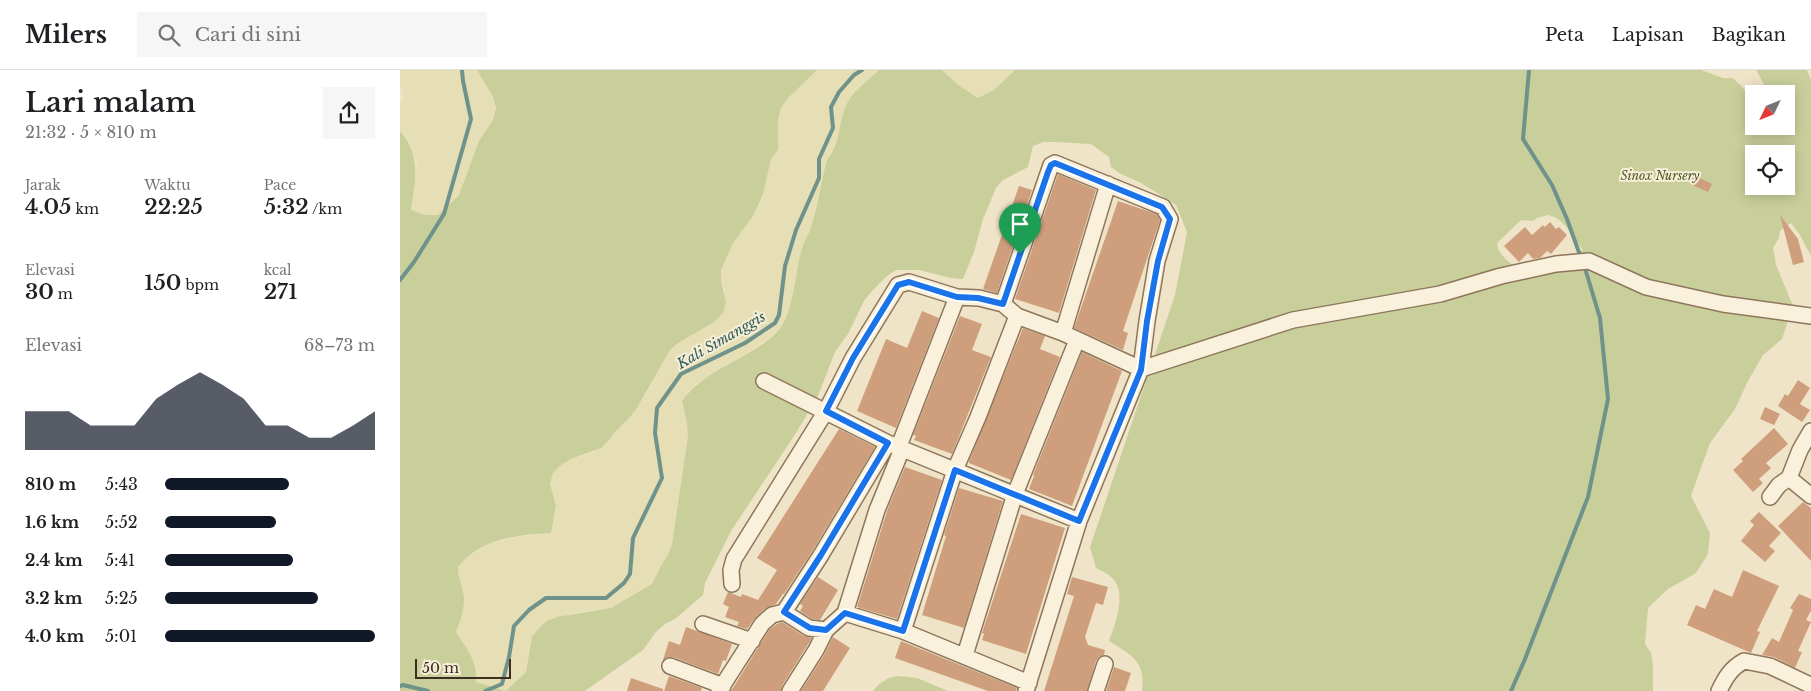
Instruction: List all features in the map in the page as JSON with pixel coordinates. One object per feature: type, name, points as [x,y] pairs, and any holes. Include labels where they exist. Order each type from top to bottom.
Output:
[{"type":"street","points":[[845,613],[903,631],[965,655],[1027,687],[1079,521],[1141,370],[1147,321],[1158,261],[1170,219],[1162,207],[1055,163],[1051,165],[1003,304]]},
{"type":"street","points":[[1063,333],[1108,184]]},
{"type":"street","points":[[732,584],[731,570],[734,559],[826,411],[853,358],[898,285],[909,282],[957,297],[978,298],[1003,304],[1017,316],[1063,333],[1141,370],[1293,320],[1440,294],[1500,276],[1556,264],[1589,262],[1646,287],[1723,304],[1811,316]]},
{"type":"street","points":[[790,691],[816,650],[826,630],[845,613],[896,446],[957,297]]},
{"type":"street","points":[[903,631],[955,470],[978,417],[1017,316]]},
{"type":"street","points":[[965,655],[1015,494],[1076,340]]},
{"type":"street","points":[[764,380],[896,446],[1079,521]]},
{"type":"street","points":[[1770,496],[1779,485],[1789,478],[1800,450],[1811,432]]},
{"type":"street","points":[[670,666],[721,688],[762,624],[772,615],[784,612],[896,446]]},
{"type":"street","points":[[1789,478],[1811,496]]},
{"type":"street","points":[[784,612],[810,628],[826,630]]},
{"type":"street","points":[[703,624],[752,640]]},
{"type":"street","points":[[1719,691],[1726,676],[1744,660],[1770,666],[1810,685]]},
{"type":"street","points":[[1096,691],[1105,664]]},
{"type":"shaded area","points":[[400,70],[477,70],[493,97],[496,108],[493,120],[479,141],[459,195],[438,215],[425,215],[411,210],[417,164],[409,141],[400,131],[400,106],[403,96],[400,84]]},
{"type":"shaded area","points":[[817,70],[879,70],[857,89],[845,108],[834,152],[827,160],[811,226],[802,247],[791,301],[783,323],[777,332],[745,355],[696,384],[682,401],[688,436],[672,544],[652,585],[611,608],[568,614],[528,661],[526,672],[506,691],[476,682],[477,672],[474,662],[456,632],[463,609],[458,567],[466,556],[484,545],[516,537],[551,533],[556,506],[550,484],[553,473],[571,459],[592,453],[609,440],[643,399],[670,350],[725,292],[721,281],[721,270],[733,243],[753,216],[763,194],[771,159],[778,150],[778,120],[781,108],[787,99]]},
{"type":"shaded area","points":[[942,70],[1015,70],[994,90],[978,98],[958,85]]},
{"type":"green space","points":[[477,70],[817,70],[787,99],[781,108],[778,120],[778,150],[771,159],[763,194],[753,216],[733,243],[721,270],[721,281],[726,302],[723,313],[714,322],[678,343],[670,350],[637,408],[601,448],[571,459],[553,473],[550,484],[556,506],[551,533],[512,537],[488,544],[467,557],[458,567],[464,599],[463,612],[456,632],[474,662],[476,682],[506,691],[400,691],[400,131],[412,150],[414,159],[415,178],[411,210],[425,215],[438,215],[459,195],[479,141],[493,120],[496,108],[493,97]]},
{"type":"green space","name":"Sinox Nursery","points":[[879,70],[942,70],[958,85],[978,98],[994,90],[1015,70],[1701,70],[1723,78],[1733,78],[1745,90],[1745,135],[1795,135],[1795,85],[1764,85],[1756,70],[1807,70],[1811,80],[1811,256],[1791,223],[1780,231],[1779,238],[1773,248],[1776,265],[1793,306],[1782,339],[1763,355],[1735,409],[1710,443],[1691,496],[1710,533],[1708,554],[1696,573],[1668,589],[1648,608],[1645,644],[1651,653],[1653,691],[1142,691],[1142,672],[1139,666],[1124,650],[1109,641],[1118,609],[1119,593],[1117,585],[1111,577],[1096,568],[1090,547],[1175,295],[1187,232],[1176,205],[1141,183],[1119,173],[1111,167],[1109,157],[1091,144],[1055,142],[1043,142],[1033,146],[1028,167],[1003,180],[996,188],[983,219],[974,252],[963,279],[919,270],[896,270],[871,292],[864,301],[848,334],[835,352],[818,396],[796,433],[731,531],[705,583],[703,595],[675,619],[665,624],[656,632],[643,650],[585,691],[506,691],[526,672],[532,637],[547,621],[557,617],[611,608],[652,584],[672,544],[688,436],[682,401],[703,380],[766,342],[783,324],[791,304],[802,248],[810,230],[827,160],[837,142],[845,108],[855,92]],"holes":[[[1548,215],[1560,220],[1583,250],[1574,255],[1517,268],[1507,261],[1501,254],[1497,243],[1521,220],[1533,221]]]},
{"type":"green space","points":[[898,676],[917,678],[948,691],[873,691],[884,681]]},
{"type":"building","points":[[1058,174],[1096,190],[1059,313],[1015,299]]},
{"type":"building","points":[[1694,175],[1712,184],[1708,192],[1690,184]]},
{"type":"building","points":[[1019,186],[1032,190],[997,293],[983,289]]},
{"type":"building","points":[[1118,201],[1157,214],[1160,220],[1123,331],[1128,333],[1123,350],[1074,328]]},
{"type":"building","points":[[1780,215],[1798,239],[1804,262],[1793,265]]},
{"type":"building","points":[[1550,222],[1556,229],[1559,227],[1567,235],[1551,254],[1547,251],[1540,258],[1533,259],[1528,253],[1519,262],[1504,246],[1525,227],[1532,235],[1543,225],[1545,227]]},
{"type":"building","points":[[922,311],[939,318],[896,428],[857,411],[886,339],[907,348]]},
{"type":"building","points":[[960,316],[982,324],[972,350],[991,357],[952,454],[914,440],[916,436],[913,435]]},
{"type":"building","points":[[1023,328],[1045,336],[1040,349],[1060,357],[1011,480],[969,463],[969,461]]},
{"type":"building","points":[[1082,352],[1122,371],[1072,506],[1029,489]]},
{"type":"building","points":[[1798,380],[1810,388],[1800,404],[1810,410],[1802,422],[1778,406],[1785,394],[1788,396]]},
{"type":"building","points":[[1765,407],[1780,414],[1774,425],[1760,419]]},
{"type":"building","points":[[1774,428],[1788,444],[1766,463],[1771,468],[1759,479],[1763,483],[1753,492],[1733,470],[1743,461],[1741,459]]},
{"type":"building","points":[[839,429],[875,447],[784,594],[776,604],[766,608],[756,617],[747,629],[737,626],[739,622],[725,617],[729,607],[723,604],[728,592],[741,597],[742,594],[758,600],[777,570],[757,558]]},
{"type":"building","points":[[905,467],[942,480],[897,619],[857,607],[888,508]]},
{"type":"building","points":[[959,488],[1003,501],[964,628],[922,615]]},
{"type":"building","points":[[1803,502],[1811,508],[1811,561],[1778,526]]},
{"type":"building","points":[[1759,512],[1781,533],[1769,546],[1775,551],[1765,562],[1741,541],[1754,525],[1750,521]]},
{"type":"building","points":[[1021,514],[1065,528],[1026,654],[982,640],[984,634],[982,633]]},
{"type":"building","points":[[1743,570],[1779,586],[1757,631],[1760,632],[1751,653],[1687,625],[1696,605],[1705,609],[1714,589],[1732,597]]},
{"type":"building","points":[[818,577],[838,590],[820,620],[812,619],[800,611],[803,606],[800,604]]},
{"type":"building","points":[[1072,577],[1108,587],[1103,605],[1096,603],[1085,637],[1088,645],[1105,650],[1104,655],[1096,661],[1087,691],[1044,691],[1074,596],[1067,594]]},
{"type":"building","points":[[1799,594],[1811,599],[1811,611],[1806,620],[1811,622],[1798,651],[1802,652],[1795,668],[1774,657],[1762,655],[1772,638],[1779,642],[1793,610],[1790,608]]},
{"type":"building","points":[[782,622],[804,636],[812,638],[782,686],[781,691],[731,691],[769,630]]},
{"type":"building","points":[[686,627],[732,644],[726,661],[723,660],[718,674],[673,657],[663,660],[669,641],[680,645]]},
{"type":"building","points":[[833,637],[850,648],[823,691],[801,691],[824,655]]},
{"type":"building","points":[[901,641],[1017,688],[1016,691],[988,691],[895,658]]},
{"type":"building","points":[[1114,667],[1131,673],[1125,691],[1106,691]]},
{"type":"building","points":[[669,676],[702,688],[701,691],[664,691]]},
{"type":"building","points":[[631,678],[663,689],[663,691],[627,691]]},
{"type":"waterway","points":[[400,280],[414,262],[444,214],[471,119],[462,70]]},
{"type":"waterway","name":"Kali Simanggis","points":[[485,691],[502,684],[514,626],[529,610],[546,598],[606,598],[624,583],[630,574],[633,538],[662,478],[655,433],[657,408],[681,374],[745,343],[775,323],[779,315],[785,266],[796,230],[819,178],[819,159],[833,128],[831,107],[839,92],[854,75],[862,70]]},
{"type":"waterway","points":[[1529,70],[1523,139],[1552,185],[1581,258]]},
{"type":"waterway","points":[[1511,691],[1588,497],[1608,399],[1600,318],[1584,265]]},
{"type":"waterway","name":"Kali Simanggis","points":[[400,686],[403,685],[428,691]]},
{"type":"route","points":[[1055,163],[1162,207],[1170,219],[1158,261],[1147,321],[1141,370],[1079,521],[955,470],[903,631],[845,613],[826,630],[810,628],[793,618],[784,612],[821,555],[888,443],[826,411],[853,358],[888,299],[898,285],[909,282],[957,297],[978,298],[1003,304],[1020,254],[1048,172],[1051,165],[1055,163]]}]
